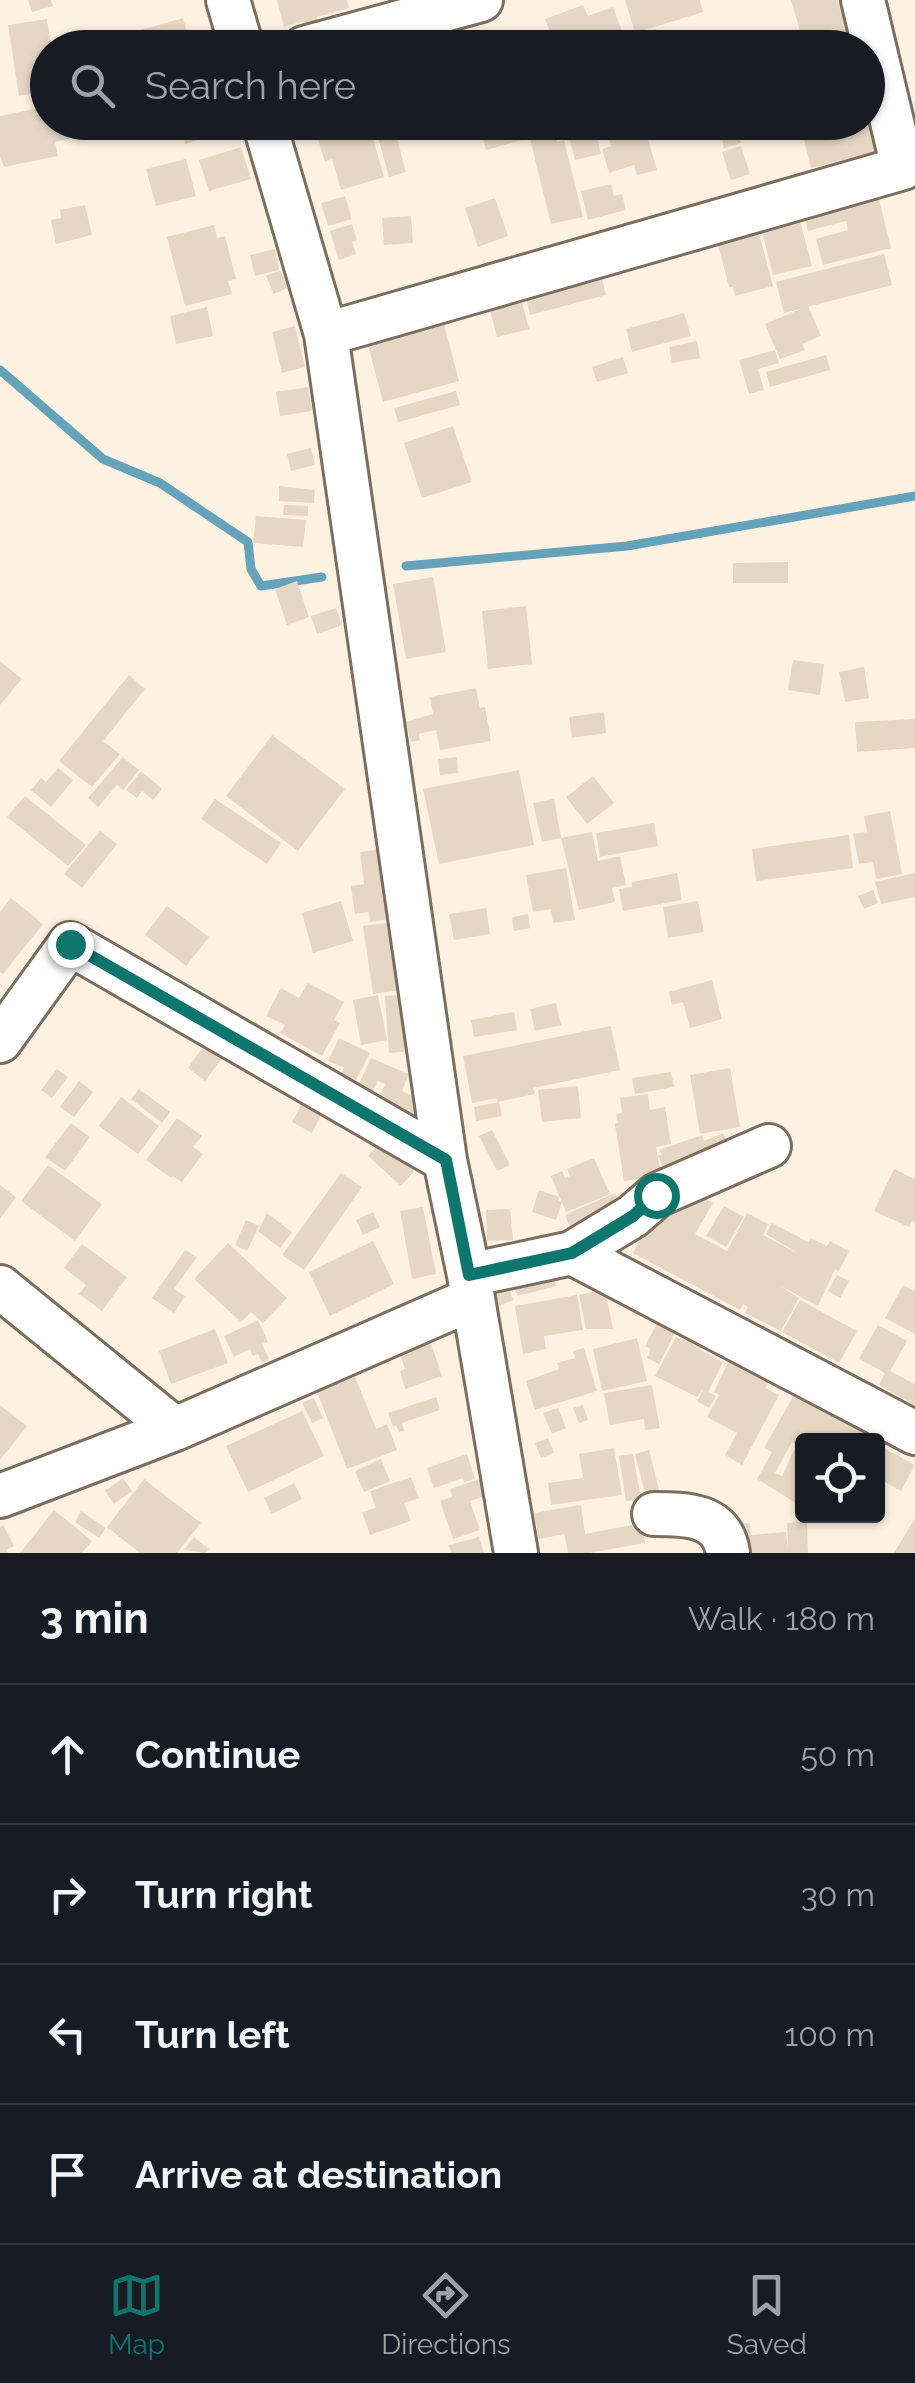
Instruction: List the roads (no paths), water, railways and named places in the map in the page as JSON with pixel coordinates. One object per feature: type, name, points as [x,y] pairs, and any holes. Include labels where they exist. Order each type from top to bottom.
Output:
[{"type":"street","points":[[228,0],[237,30]]},
{"type":"street","points":[[370,30],[481,0]]},
{"type":"street","points":[[864,0],[871,30]]},
{"type":"street","points":[[326,334],[904,168],[885,88]]},
{"type":"street","points":[[269,140],[326,334],[446,1160],[516,1553]]},
{"type":"street","points":[[0,1041],[70,944],[446,1160]]},
{"type":"street","points":[[0,1496],[175,1429],[471,1287],[572,1253],[633,1216],[656,1195],[769,1146]]},
{"type":"street","points":[[572,1253],[915,1434]]},
{"type":"street","points":[[0,1287],[175,1429]]},
{"type":"street","points":[[654,1514],[690,1514],[709,1521],[726,1538],[728,1553]]},
{"type":"waterway","points":[[0,370],[103,459],[160,483],[248,542],[251,569],[261,586],[322,577]]},
{"type":"waterway","points":[[406,566],[627,546],[915,496]]}]
